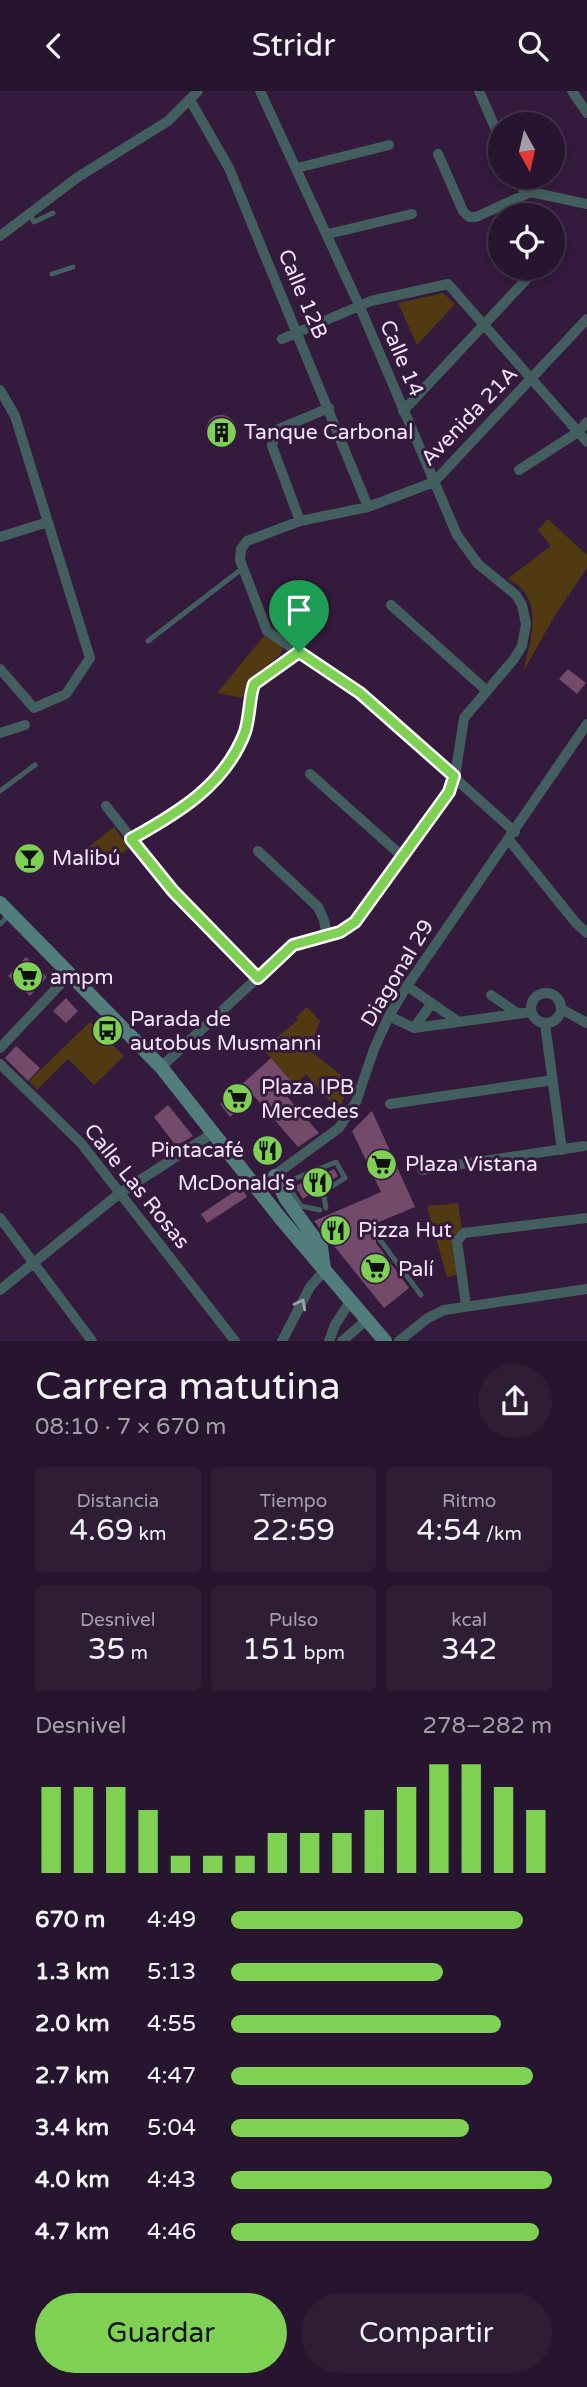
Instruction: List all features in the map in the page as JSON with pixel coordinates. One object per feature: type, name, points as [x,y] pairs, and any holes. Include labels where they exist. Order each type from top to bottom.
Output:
[{"type":"main road","points":[[3,914],[70,974],[161,1067],[324,1271],[368,1318],[385,1341]]},
{"type":"main road","points":[[275,1176],[286,1199],[321,1247],[324,1271]]},
{"type":"street","points":[[0,236],[78,177],[168,121],[198,91]]},
{"type":"street","name":"Calle 14","points":[[260,91],[328,234],[434,482],[466,550],[478,564],[516,595],[522,605],[525,635],[518,652],[488,691]]},
{"type":"street","points":[[479,91],[488,112]]},
{"type":"street","points":[[572,91],[587,113]]},
{"type":"street","name":"Calle 12B","points":[[190,100],[229,168],[299,332],[368,507]]},
{"type":"street","points":[[298,168],[389,145]]},
{"type":"street","points":[[438,154],[463,211],[469,216],[476,217],[531,192],[587,204]]},
{"type":"street","points":[[523,189],[525,194]]},
{"type":"street","points":[[328,234],[412,214]]},
{"type":"street","points":[[403,411],[526,280]]},
{"type":"street","points":[[282,339],[359,305],[448,284],[587,442]]},
{"type":"street","name":"Avenida 21A","points":[[243,568],[241,549],[247,541],[300,521],[368,507],[434,482],[587,319]]},
{"type":"street","points":[[0,390],[15,416],[90,655],[89,661],[66,694],[38,707],[30,706],[0,669]]},
{"type":"street","points":[[300,521],[272,446],[273,437],[276,430],[329,408]]},
{"type":"street","points":[[519,470],[578,432],[587,422]]},
{"type":"street","points":[[0,537],[48,522]]},
{"type":"street","points":[[243,568],[267,631],[360,693],[454,776],[512,836],[576,923],[587,933]]},
{"type":"street","points":[[161,1067],[293,945],[340,932],[355,922],[449,792],[464,718],[488,691],[391,605]]},
{"type":"street","points":[[131,839],[177,814],[201,795],[239,744],[246,729],[254,684],[299,652]]},
{"type":"street","points":[[0,733],[25,725]]},
{"type":"street","name":"Diagonal 29","points":[[257,1188],[328,1139],[346,1118],[356,1102],[389,1016],[407,986],[587,725]]},
{"type":"street","points":[[310,774],[403,857]]},
{"type":"street","points":[[106,806],[173,891],[258,978]]},
{"type":"street","points":[[258,851],[318,907],[327,936]]},
{"type":"street","points":[[0,1048],[70,974]]},
{"type":"street","points":[[407,986],[459,1022]]},
{"type":"street","points":[[561,1009],[554,1021],[545,1024],[536,1020],[531,1012],[532,1002],[544,993],[558,999],[561,1009],[587,1023]]},
{"type":"street","points":[[491,995],[517,1013]]},
{"type":"street","points":[[414,1028],[432,1003]]},
{"type":"street","points":[[389,1016],[414,1028],[531,1012]]},
{"type":"street","points":[[545,1024],[562,1150]]},
{"type":"street","name":"Calle Las Rosas","points":[[0,1064],[81,1143],[235,1341]]},
{"type":"street","points":[[390,1104],[553,1080]]},
{"type":"street","points":[[0,1290],[120,1193],[153,1169],[213,1133]]},
{"type":"street","points":[[422,1170],[584,1146]]},
{"type":"street","points":[[0,1218],[92,1341]]},
{"type":"street","points":[[466,1305],[457,1241],[464,1233],[587,1218]]},
{"type":"street","points":[[282,1341],[310,1287],[324,1271]]},
{"type":"street","points":[[399,1341],[428,1318],[444,1310],[587,1289]]},
{"type":"street","points":[[329,1341],[335,1325],[351,1300]]},
{"type":"street","points":[[342,1341],[368,1318]]},
{"type":"lane","points":[[30,214],[34,222],[53,213]]},
{"type":"lane","points":[[52,274],[73,267]]},
{"type":"lane","points":[[148,641],[243,568]]},
{"type":"lane","points":[[0,791],[35,765]]},
{"type":"lane","points":[[337,1162],[345,1178],[323,1192],[323,1209],[301,1206],[288,1186],[294,1179],[337,1162]]},
{"type":"lane","points":[[380,1240],[421,1296]]},
{"type":"shaded area","points":[[443,293],[455,304],[417,345],[398,303]]},
{"type":"shaded area","points":[[548,519],[587,555],[587,568],[554,617],[523,672],[532,633],[531,607],[527,596],[507,579],[551,546],[538,530]]},
{"type":"shaded area","points":[[264,636],[283,646],[280,655],[252,678],[243,698],[217,693]]},
{"type":"shaded area","points":[[114,827],[129,848],[102,869],[86,849]]},
{"type":"shaded area","points":[[307,1007],[320,1021],[309,1050],[351,1083],[338,1111],[306,1074],[295,1086],[263,1049],[298,1020],[296,1017]]},
{"type":"shaded area","points":[[90,1022],[124,1056],[94,1085],[68,1059],[37,1090],[29,1081]]},
{"type":"shaded area","points":[[458,1203],[462,1229],[455,1235],[460,1274],[447,1277],[427,1206]]},
{"type":"building","name":"Tanque Carbonal","points":[[221,415],[232,419],[236,430],[232,441],[221,445],[210,441],[206,430],[210,419]]},
{"type":"building","points":[[568,669],[586,683],[577,694],[559,679]]},
{"type":"building","name":"ampm","points":[[26,957],[47,977],[30,996],[8,976]]},
{"type":"building","points":[[66,998],[78,1011],[66,1023],[53,1011]]},
{"type":"building","points":[[16,1046],[40,1068],[28,1081],[5,1058]]},
{"type":"building","name":"Plaza IPB Mercedes","points":[[271,1058],[295,1086],[285,1094],[319,1133],[298,1147],[254,1096],[230,1117],[220,1104]]},
{"type":"building","points":[[168,1105],[193,1136],[176,1146],[154,1117]]},
{"type":"building","name":"Plaza Vistana","points":[[372,1111],[415,1207],[374,1224],[381,1235],[376,1237],[376,1243],[409,1288],[384,1308],[314,1221],[381,1192],[352,1131]]},
{"type":"building","name":"Plaza IPB Mercedes","points":[[266,1136],[281,1156],[267,1165],[253,1146]]},
{"type":"building","name":"Plaza Vistana","points":[[334,1169],[338,1176],[303,1199],[295,1186]]},
{"type":"building","points":[[241,1187],[247,1197],[207,1223],[201,1214]]},
{"type":"place","name":"Tanque Carbonal","points":[[221,432]]},
{"type":"place","name":"Malibú","points":[[29,858]]},
{"type":"place","name":"ampm","points":[[27,977]]},
{"type":"place","name":"Parada de autobus Musmanni","points":[[107,1031]]},
{"type":"place","name":"Plaza IPB Mercedes","points":[[238,1099]]},
{"type":"place","name":"Pintacafé","points":[[267,1150]]},
{"type":"place","name":"Plaza Vistana","points":[[382,1164]]},
{"type":"place","name":"McDonald's","points":[[318,1183]]},
{"type":"place","name":"Pizza Hut","points":[[335,1230]]},
{"type":"place","name":"Palí","points":[[375,1269]]},
{"type":"route","points":[[299,652],[360,693],[454,776],[449,792],[355,922],[340,932],[293,945],[258,978],[173,891],[131,839],[177,814],[201,795],[239,744],[246,729],[254,684],[299,652]]}]
